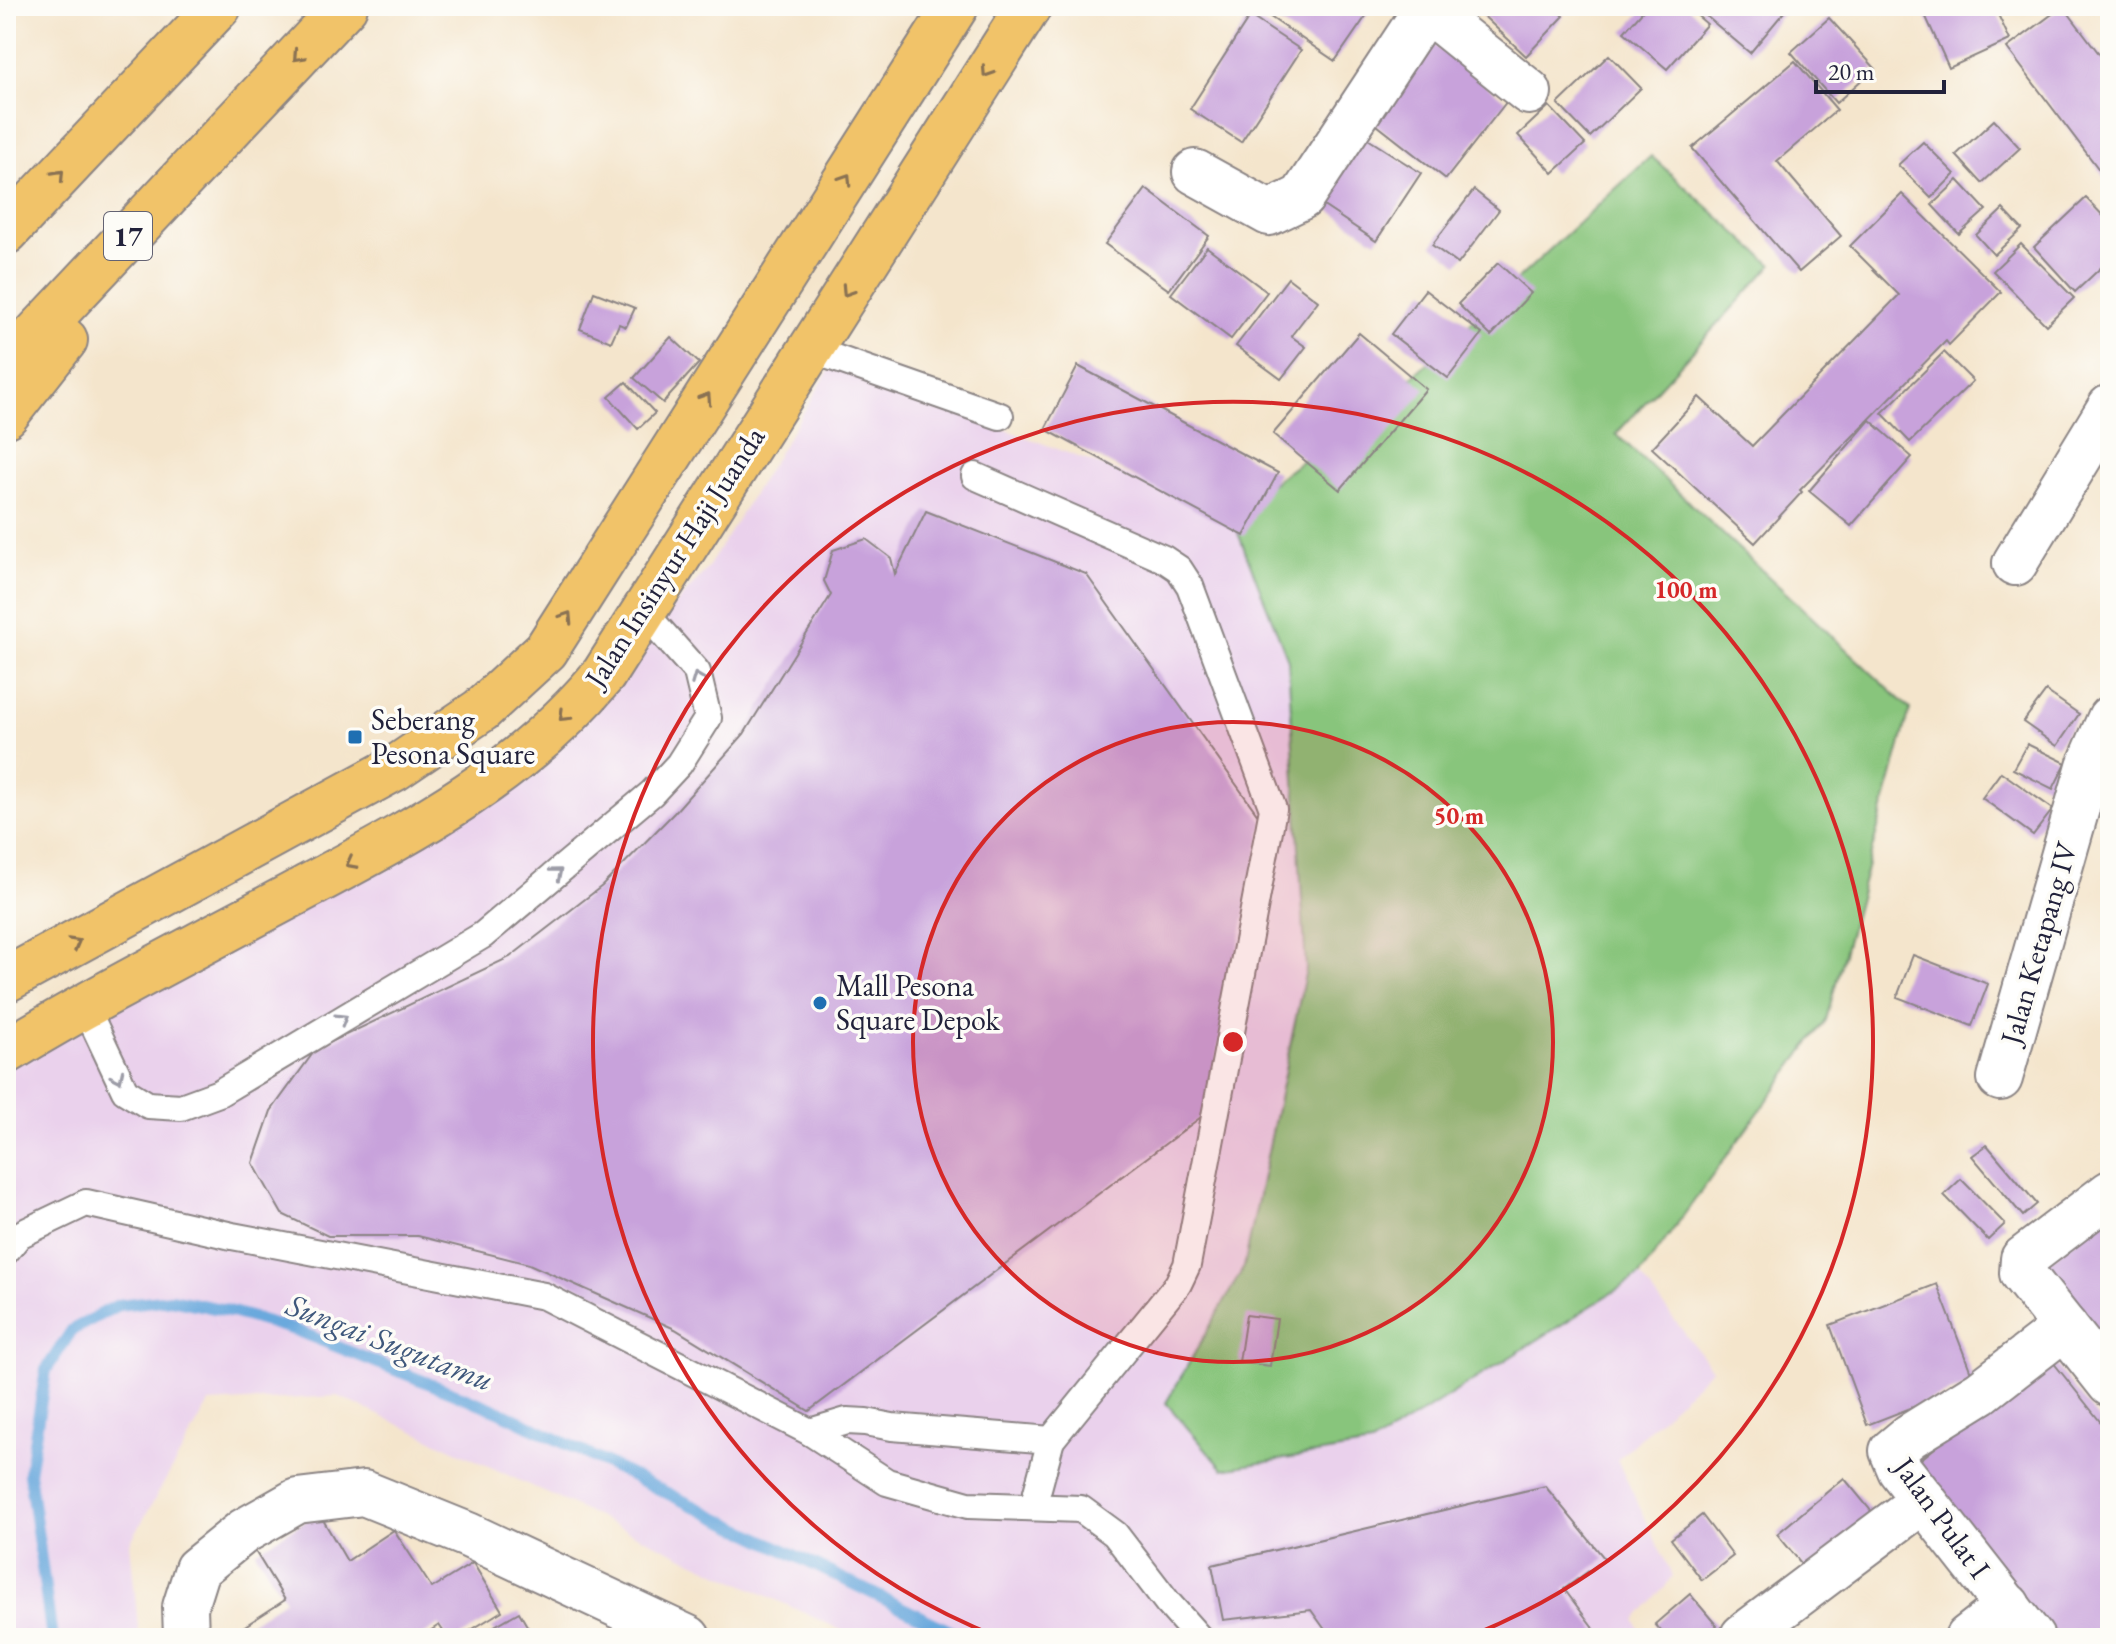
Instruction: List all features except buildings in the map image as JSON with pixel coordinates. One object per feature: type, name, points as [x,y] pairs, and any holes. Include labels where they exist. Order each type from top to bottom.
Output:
[{"type":"highway","points":[[6,232],[219,6]]},
{"type":"highway","name":"17","points":[[6,366],[345,6]]},
{"type":"highway","name":"Jalan Insinyur Haji Juanda","points":[[6,980],[394,769],[481,710],[546,650],[956,6]]},
{"type":"highway","name":"Jalan Insinyur Haji Juanda","points":[[6,1052],[85,1006],[427,823],[524,755],[604,674],[1029,6]]},
{"type":"highway","points":[[6,415],[250,106]]},
{"type":"street","points":[[1195,172],[1269,213],[1302,197],[1427,7],[1529,92]]},
{"type":"street","points":[[2015,563],[2110,407]]},
{"type":"street","name":"Jalan Ketapang IV","points":[[2000,1078],[2089,766],[2110,718]]},
{"type":"street","points":[[2110,1193],[2023,1259],[2022,1273],[2110,1384]]},
{"type":"street","name":"Jalan Pulat I","points":[[2020,1622],[1900,1470],[1892,1451],[1910,1436],[1981,1392],[2065,1327]]},
{"type":"street","points":[[186,1638],[185,1607],[197,1569],[233,1540],[297,1501],[364,1493],[468,1535],[685,1638]]},
{"type":"street","points":[[1743,1636],[1924,1500]]},
{"type":"street","points":[[1967,1638],[2020,1622]]},
{"type":"lane","points":[[809,349],[1000,416]]},
{"type":"lane","points":[[975,476],[1164,559],[1179,569],[1190,586],[1273,809],[1187,1265],[1178,1284],[1051,1440],[1033,1507]]},
{"type":"lane","points":[[85,1006],[125,1091],[148,1105],[181,1107],[219,1093],[483,935],[652,793],[679,764],[708,718],[697,672],[643,611]]},
{"type":"lane","points":[[10,1235],[86,1203],[232,1236],[544,1296],[810,1432],[887,1482],[968,1505],[1081,1509],[1115,1534],[1199,1638]]},
{"type":"lane","points":[[810,1432],[847,1421],[1051,1440]]},
{"type":"shaded area","name":"Mall Pesona Square Depok","points":[[833,364],[1231,515],[1288,660],[1306,969],[1244,1267],[1166,1403],[1370,1445],[1640,1275],[1712,1369],[1617,1460],[1673,1577],[1635,1620],[1644,1638],[858,1638],[338,1396],[209,1403],[130,1543],[139,1638],[6,1638],[6,1069],[525,775],[707,569]]},
{"type":"green space","points":[[1651,156],[1772,265],[1616,434],[1910,709],[1826,1020],[1640,1275],[1371,1445],[1223,1469],[1166,1403],[1244,1267],[1306,969],[1288,660],[1231,515],[1414,375]]},
{"type":"waterway","name":"Sungai Sugutamu","points":[[52,1638],[29,1473],[46,1370],[72,1330],[118,1305],[171,1299],[225,1310],[295,1330],[501,1412],[964,1638]]},
{"type":"place","name":"Seberang Pesona Square","points":[[355,737]]},
{"type":"place","name":"Mall Pesona Square Depok","points":[[820,1003]]}]
